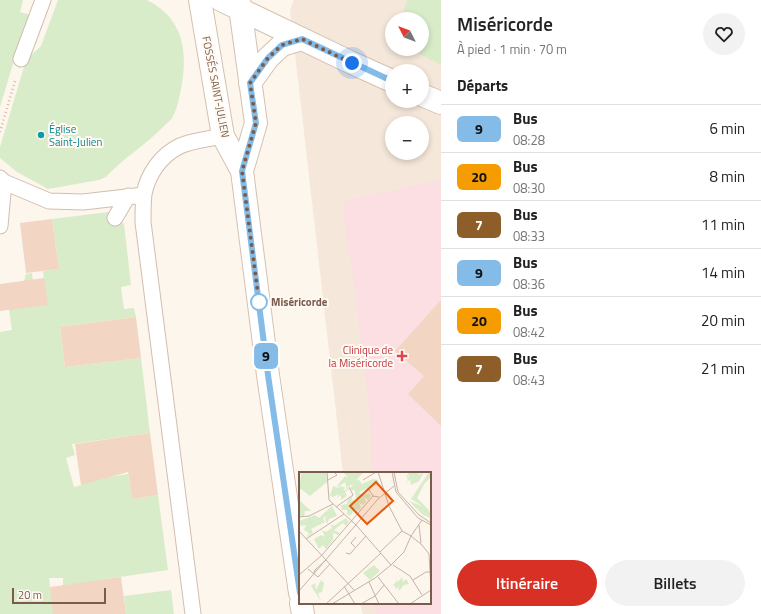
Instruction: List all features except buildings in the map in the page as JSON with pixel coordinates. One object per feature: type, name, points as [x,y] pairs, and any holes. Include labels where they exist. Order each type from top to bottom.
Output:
[{"type":"main road","name":"FOSSÉS SAINT-JULIEN","points":[[200,0],[223,136],[242,171],[267,367],[299,586]]},
{"type":"main road","points":[[221,0],[240,5],[302,39],[385,78]]},
{"type":"main road","name":"FOSSÉS SAINT-JULIEN","points":[[240,5],[256,123],[242,171]]},
{"type":"main road","points":[[250,83],[268,58],[282,45],[302,39]]},
{"type":"main road","points":[[429,98],[441,103]]},
{"type":"main road","points":[[301,604],[303,614]]},
{"type":"lane","points":[[22,59],[43,0]]},
{"type":"lane","points":[[193,614],[143,222],[144,195],[153,171],[160,160],[170,152],[180,146],[223,136]]},
{"type":"lane","points":[[0,226],[2,180],[49,201],[83,202],[144,195]]},
{"type":"lane","points":[[115,218],[128,196]]},
{"type":"path","points":[[0,132],[22,59]]},
{"type":"shaded area","points":[[294,0],[441,0],[441,614],[363,614],[360,604],[431,604],[431,472],[343,472],[290,10]]},
{"type":"shaded area","name":"Clinique de la Miséricorde","points":[[441,180],[441,614],[376,614],[375,604],[431,604],[431,472],[371,472],[371,428],[355,291],[345,229],[343,201]]},
{"type":"green space","points":[[0,0],[23,0],[20,12],[31,15],[12,67],[0,107]]},
{"type":"green space","points":[[58,0],[147,0],[159,8],[176,26],[183,49],[184,62],[178,104],[171,119],[156,134],[106,177],[99,180],[48,189],[17,172],[0,158],[0,147],[26,60],[41,46]]},
{"type":"green space","points":[[407,0],[441,0],[441,65],[424,56],[429,56],[429,12],[403,12]]},
{"type":"green space","points":[[108,212],[124,224],[131,285],[121,287],[124,309],[134,308],[136,317],[60,327],[65,367],[141,358],[150,433],[72,444],[75,455],[66,458],[74,487],[82,485],[81,481],[128,474],[132,499],[158,495],[168,570],[106,579],[114,614],[0,614],[0,332],[12,330],[9,310],[26,274],[32,273],[33,283],[44,282],[43,271],[59,269],[52,219]],"holes":[[[49,578],[63,578],[63,588],[50,587]]]},
{"type":"green space","points":[[171,590],[174,614],[126,614],[124,596]]},
{"type":"bus line","name":"9","points":[[299,586],[268,375],[242,171],[256,123],[250,83],[268,58],[282,45],[302,39],[385,78]]},
{"type":"place","name":"Église Saint-Julien","points":[[41,135]]},
{"type":"place","name":"Miséricorde","points":[[259,302]]},
{"type":"place","name":"Clinique de la Miséricorde","points":[[402,356]]},
{"type":"route","points":[[259,302],[242,171],[256,123],[250,83],[268,58],[282,45],[302,39],[352,63]]}]
